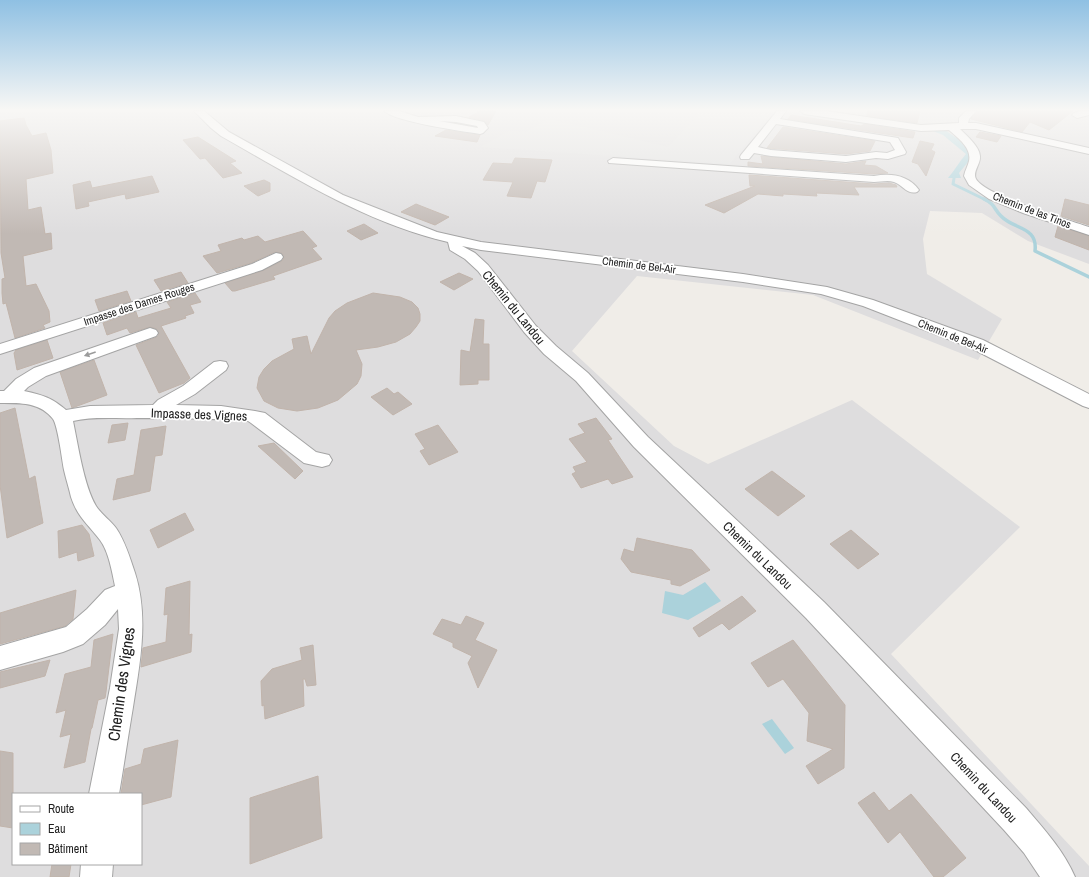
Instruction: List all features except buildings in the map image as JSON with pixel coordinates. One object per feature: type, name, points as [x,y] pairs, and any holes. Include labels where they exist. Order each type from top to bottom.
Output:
[{"type":"street","name":"Chemin de Bel-Air","points":[[257,152],[320,189],[388,218],[433,235],[456,241],[489,247],[743,278],[822,290],[868,303],[977,344],[1089,402]]},
{"type":"street","points":[[735,170],[749,152]]},
{"type":"street","points":[[766,152],[846,159],[876,155],[888,156],[901,152]]},
{"type":"street","name":"Chemin de las Tinos","points":[[974,152],[976,157],[970,172],[970,177],[974,185],[1016,206],[1089,231]]},
{"type":"street","points":[[613,161],[874,179],[887,177],[901,180],[913,190]]},
{"type":"street","name":"Chemin du Landou","points":[[456,241],[453,245],[470,256],[483,268],[521,319],[546,346],[582,377],[641,442],[815,610],[999,802],[1035,842],[1059,877]]},
{"type":"street","name":"Impasse des Dames Rouges","points":[[0,349],[257,267],[276,257]]},
{"type":"street","points":[[5,396],[40,372],[150,333]]},
{"type":"street","points":[[159,412],[164,404],[189,390],[220,366]]},
{"type":"street","points":[[5,396],[32,398],[41,401],[50,406],[63,418]]},
{"type":"street","name":"Impasse des Vignes","points":[[63,418],[86,412],[226,413],[254,416],[311,458],[322,460]]},
{"type":"street","name":"Chemin des Vignes","points":[[63,418],[74,471],[82,498],[88,512],[108,535],[113,545],[124,574],[130,601],[130,637],[123,688],[104,793]]},
{"type":"street","points":[[0,658],[74,636],[96,617],[113,598],[128,592]]},
{"type":"street","points":[[96,865],[96,877]]},
{"type":"shaded area","points":[[0,152],[1089,152],[1089,264],[1028,241],[982,213],[930,211],[923,239],[927,274],[1002,319],[978,360],[813,295],[637,276],[572,351],[674,446],[708,464],[852,400],[1020,527],[891,654],[1089,866],[1089,877],[0,877]]},
{"type":"shaded area","points":[[553,152],[740,152],[730,164]]},
{"type":"water","points":[[963,152],[969,152],[973,156],[959,173],[961,178],[948,178],[966,154]]},
{"type":"water","points":[[705,582],[721,601],[688,620],[662,613],[665,591],[683,595]]},
{"type":"water","points":[[772,719],[794,748],[785,754],[762,724]]},
{"type":"waterway","points":[[955,173],[953,184],[986,200]]},
{"type":"waterway","points":[[986,200],[993,205],[998,213],[1006,220],[1024,229],[1033,237],[1035,251],[1089,277]]}]
